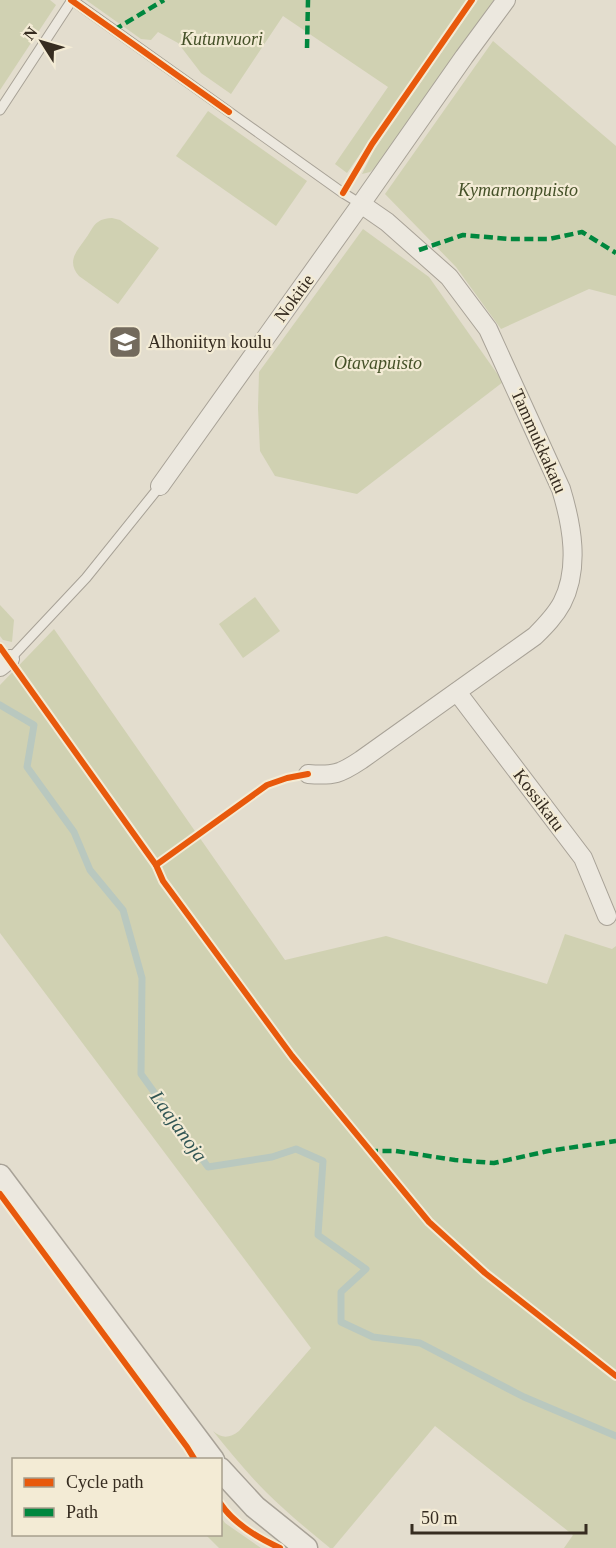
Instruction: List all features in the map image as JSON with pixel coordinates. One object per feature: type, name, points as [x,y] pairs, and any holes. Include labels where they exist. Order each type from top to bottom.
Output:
[{"type":"street","name":"Nokitie","points":[[160,486],[506,0]]},
{"type":"street","name":"Tammukkakatu","points":[[308,774],[325,775],[343,772],[535,636],[548,623],[562,603],[569,585],[573,564],[572,535],[561,489],[488,329],[449,277],[387,222],[361,204]]},
{"type":"street","name":"Kossikatu","points":[[457,692],[583,858],[607,916]]},
{"type":"street","points":[[0,1176],[212,1458]]},
{"type":"street","points":[[222,1471],[255,1507],[306,1548]]},
{"type":"lane","points":[[0,110],[72,0],[361,204]]},
{"type":"lane","name":"Nokitie","points":[[5,663],[86,578],[160,486]]},
{"type":"green space","points":[[0,0],[50,0],[56,5],[0,90]]},
{"type":"green space","name":"Kutunvuori","points":[[86,0],[467,0],[347,173],[335,164],[388,87],[283,16],[231,94],[201,73],[178,43],[158,32],[151,40],[141,39]]},
{"type":"green space","points":[[478,0],[494,0],[379,164],[370,172],[362,174],[374,150]]},
{"type":"green space","name":"Kymarnonpuisto","points":[[493,41],[616,146],[616,296],[589,289],[501,329],[456,267],[385,194]]},
{"type":"green space","points":[[208,111],[307,181],[276,226],[176,156]]},
{"type":"green space","points":[[103,219],[120,220],[159,248],[118,304],[79,276],[73,266],[76,252],[95,225]]},
{"type":"green space","name":"Otavapuisto","points":[[363,229],[429,277],[503,382],[357,494],[275,476],[260,451],[258,408],[259,372]]},
{"type":"green space","points":[[255,597],[280,631],[243,658],[219,624]]},
{"type":"green space","points":[[0,605],[14,620],[12,642],[3,640],[0,636]]},
{"type":"green space","points":[[54,629],[285,960],[386,936],[547,984],[565,934],[612,949],[616,946],[616,1548],[564,1548],[573,1535],[435,1426],[333,1548],[330,1548],[266,1492],[213,1431],[226,1437],[239,1431],[311,1348],[0,933],[0,685]]},
{"type":"green space","points":[[222,1518],[261,1548],[219,1548],[207,1536],[222,1536]]},
{"type":"waterway","name":"Laajanoja","points":[[0,705],[34,725],[27,767],[74,832],[90,870],[123,910],[142,978],[141,1074],[208,1167],[272,1157],[296,1149],[323,1161],[318,1235],[366,1269],[341,1292],[341,1322],[373,1337],[420,1343],[524,1397],[616,1436]]},
{"type":"marked path","points":[[114,30],[164,0]]},
{"type":"marked path","points":[[307,48],[308,0]]},
{"type":"marked path","points":[[419,250],[463,235],[510,239],[549,239],[582,232],[616,253]]},
{"type":"marked path","points":[[369,1151],[396,1151],[494,1163],[548,1151],[616,1141]]},
{"type":"cycle path","points":[[71,0],[229,112]]},
{"type":"cycle path","points":[[343,193],[372,144],[472,0]]},
{"type":"cycle path","points":[[0,647],[156,865],[163,881],[292,1056],[429,1222],[485,1273],[616,1376]]},
{"type":"cycle path","points":[[156,865],[267,785],[308,774]]},
{"type":"cycle path","points":[[0,1194],[194,1458]]},
{"type":"cycle path","points":[[222,1506],[247,1530],[280,1548]]},
{"type":"place","name":"Alhoniityn koulu","points":[[125,342]]}]
